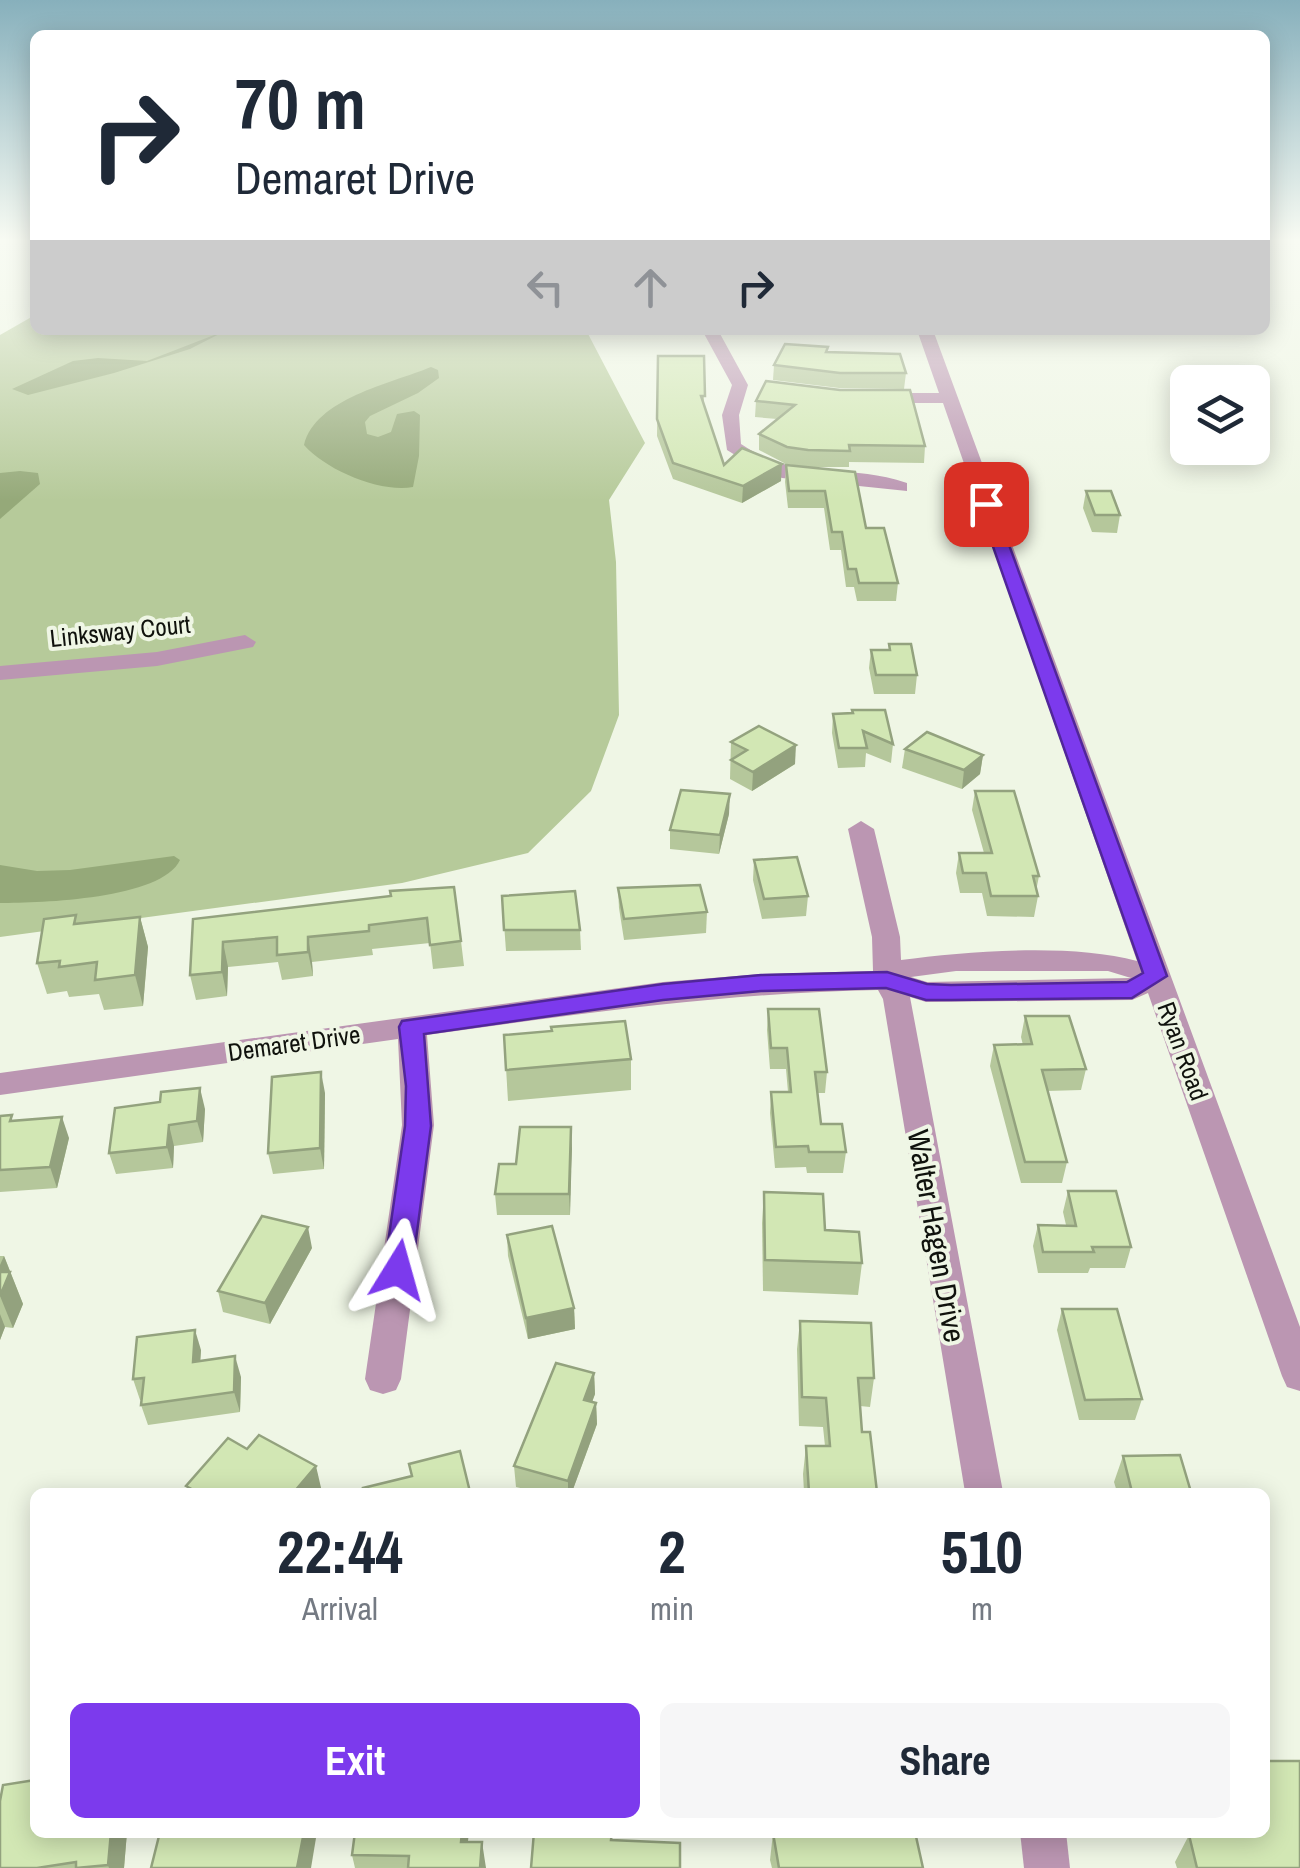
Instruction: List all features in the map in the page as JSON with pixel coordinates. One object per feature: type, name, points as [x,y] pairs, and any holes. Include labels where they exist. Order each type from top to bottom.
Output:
[{"type":"street","points":[[713,335],[740,386]]},
{"type":"street","name":"Ryan Road","points":[[927,335],[1300,1376]]},
{"type":"street","points":[[740,386],[760,388]]},
{"type":"street","points":[[740,386],[731,402],[729,425],[734,446],[753,460],[785,473],[848,475],[886,481],[900,488]]},
{"type":"street","points":[[857,397],[949,398]]},
{"type":"street","name":"Linksway Court","points":[[0,672],[158,658],[245,642]]},
{"type":"street","name":"Walter Hagen Drive","points":[[861,829],[886,937],[887,980],[897,999],[956,1354],[983,1488]]},
{"type":"street","name":"Demaret Drive","points":[[0,1084],[663,992],[761,983],[887,980],[926,992],[1132,990],[1156,976]]},
{"type":"street","points":[[383,1379],[418,1126],[411,1027]]},
{"type":"street","points":[[1044,1838],[1046,1868]]},
{"type":"shaded area","points":[[15,326],[30,326],[30,335],[589,335],[645,443],[609,500],[616,562],[619,715],[591,791],[528,853],[402,883],[0,937],[0,335]]},
{"type":"shaded area","points":[[217,335],[190,349],[114,373],[28,395],[12,389],[73,361],[147,361]]},
{"type":"shaded area","points":[[431,367],[438,370],[439,378],[365,422],[367,434],[378,437],[391,432],[397,414],[414,411],[420,415],[413,487],[385,486],[354,478],[304,445],[311,429],[339,404]]},
{"type":"shaded area","points":[[0,473],[38,473],[40,484],[0,519]]},
{"type":"shaded area","points":[[174,856],[180,860],[169,873],[126,891],[70,900],[0,903],[0,865],[37,871],[70,870]]},
{"type":"building","points":[[785,344],[828,347],[826,352],[900,354],[906,373],[840,373],[774,365]]},
{"type":"building","points":[[658,356],[704,356],[705,396],[701,396],[724,465],[742,448],[782,464],[743,486],[673,463],[657,419]]},
{"type":"building","points":[[766,381],[840,390],[910,390],[925,446],[849,445],[850,451],[787,447],[759,434],[795,405],[756,401]]},
{"type":"building","points":[[786,465],[855,472],[866,528],[884,528],[898,583],[859,583],[856,569],[848,569],[842,532],[832,532],[825,491],[789,491]]},
{"type":"building","points":[[1086,491],[1111,491],[1120,515],[1095,515]]},
{"type":"building","points":[[889,644],[911,644],[917,675],[876,675],[871,650],[890,650]]},
{"type":"building","points":[[852,710],[885,710],[893,744],[863,731],[867,748],[839,748],[833,714],[853,713]]},
{"type":"building","points":[[759,726],[796,745],[753,772],[731,760],[747,750],[731,742]]},
{"type":"building","points":[[927,732],[983,755],[964,770],[905,749]]},
{"type":"building","points":[[681,790],[730,794],[720,835],[670,830]]},
{"type":"building","points":[[975,791],[1014,791],[1039,876],[1033,876],[1038,896],[991,896],[986,873],[963,873],[959,853],[992,853]]},
{"type":"building","points":[[797,857],[808,896],[764,899],[754,860]]},
{"type":"building","points":[[700,885],[707,912],[624,919],[618,888]]},
{"type":"building","points":[[454,887],[461,941],[430,945],[427,918],[369,925],[369,931],[308,937],[308,952],[277,955],[277,937],[223,942],[222,972],[190,975],[193,919],[391,896],[390,891]]},
{"type":"building","points":[[575,891],[580,930],[504,930],[502,896]]},
{"type":"building","points":[[76,915],[74,924],[140,917],[135,975],[95,980],[97,962],[59,967],[60,961],[37,963],[44,919]]},
{"type":"building","points":[[768,1009],[819,1009],[827,1072],[815,1072],[821,1124],[842,1124],[846,1152],[809,1152],[808,1146],[776,1147],[771,1092],[791,1092],[787,1048],[771,1048]]},
{"type":"building","points":[[1025,1016],[1069,1016],[1086,1069],[1042,1070],[1067,1162],[1025,1162],[994,1045],[1032,1044]]},
{"type":"building","points":[[625,1021],[631,1059],[506,1070],[504,1035]]},
{"type":"building","points":[[321,1072],[320,1148],[268,1153],[272,1077]]},
{"type":"building","points":[[200,1088],[197,1121],[169,1125],[167,1147],[109,1153],[115,1108],[160,1102],[161,1092]]},
{"type":"building","points":[[12,1115],[10,1121],[62,1117],[50,1167],[0,1170],[0,1116]]},
{"type":"building","points":[[520,1127],[571,1127],[569,1194],[495,1194],[499,1164],[516,1164]]},
{"type":"building","points":[[1068,1191],[1116,1191],[1131,1247],[1043,1252],[1038,1225],[1076,1226]]},
{"type":"building","points":[[764,1192],[823,1194],[825,1230],[859,1232],[862,1263],[765,1260]]},
{"type":"building","points":[[262,1216],[308,1227],[265,1303],[218,1291]]},
{"type":"building","points":[[552,1226],[574,1308],[526,1318],[507,1235]]},
{"type":"building","points":[[0,1272],[10,1272],[0,1296]]},
{"type":"building","points":[[1062,1309],[1117,1309],[1142,1399],[1085,1400]]},
{"type":"building","points":[[800,1321],[871,1323],[874,1378],[858,1378],[862,1432],[870,1432],[877,1488],[809,1488],[806,1446],[830,1446],[826,1398],[802,1397]]},
{"type":"building","points":[[195,1330],[193,1362],[235,1356],[234,1392],[141,1405],[144,1378],[133,1379],[137,1337]]},
{"type":"building","points":[[556,1363],[594,1373],[584,1400],[596,1403],[568,1481],[514,1466]]},
{"type":"building","points":[[259,1435],[316,1466],[297,1488],[186,1486],[228,1438],[247,1449]]},
{"type":"building","points":[[460,1451],[469,1488],[363,1488],[412,1476],[409,1464]]},
{"type":"building","points":[[1180,1455],[1190,1488],[1131,1488],[1123,1456]]},
{"type":"building","points":[[1270,1761],[1300,1761],[1300,1868],[1197,1868],[1190,1838],[1270,1838]]},
{"type":"building","points":[[30,1781],[30,1838],[110,1838],[108,1865],[76,1868],[76,1862],[0,1868],[3,1785]]},
{"type":"building","points":[[158,1838],[303,1838],[297,1868],[151,1868]]},
{"type":"building","points":[[354,1838],[461,1838],[461,1842],[482,1842],[480,1868],[408,1868],[409,1856],[352,1855]]},
{"type":"building","points":[[534,1838],[680,1843],[680,1868],[531,1868]]},
{"type":"building","points":[[774,1838],[916,1838],[923,1868],[779,1868]]},
{"type":"route","points":[[398,1270],[418,1126],[411,1027],[663,992],[761,983],[887,980],[926,992],[1132,990],[1156,976],[986,504]]}]
